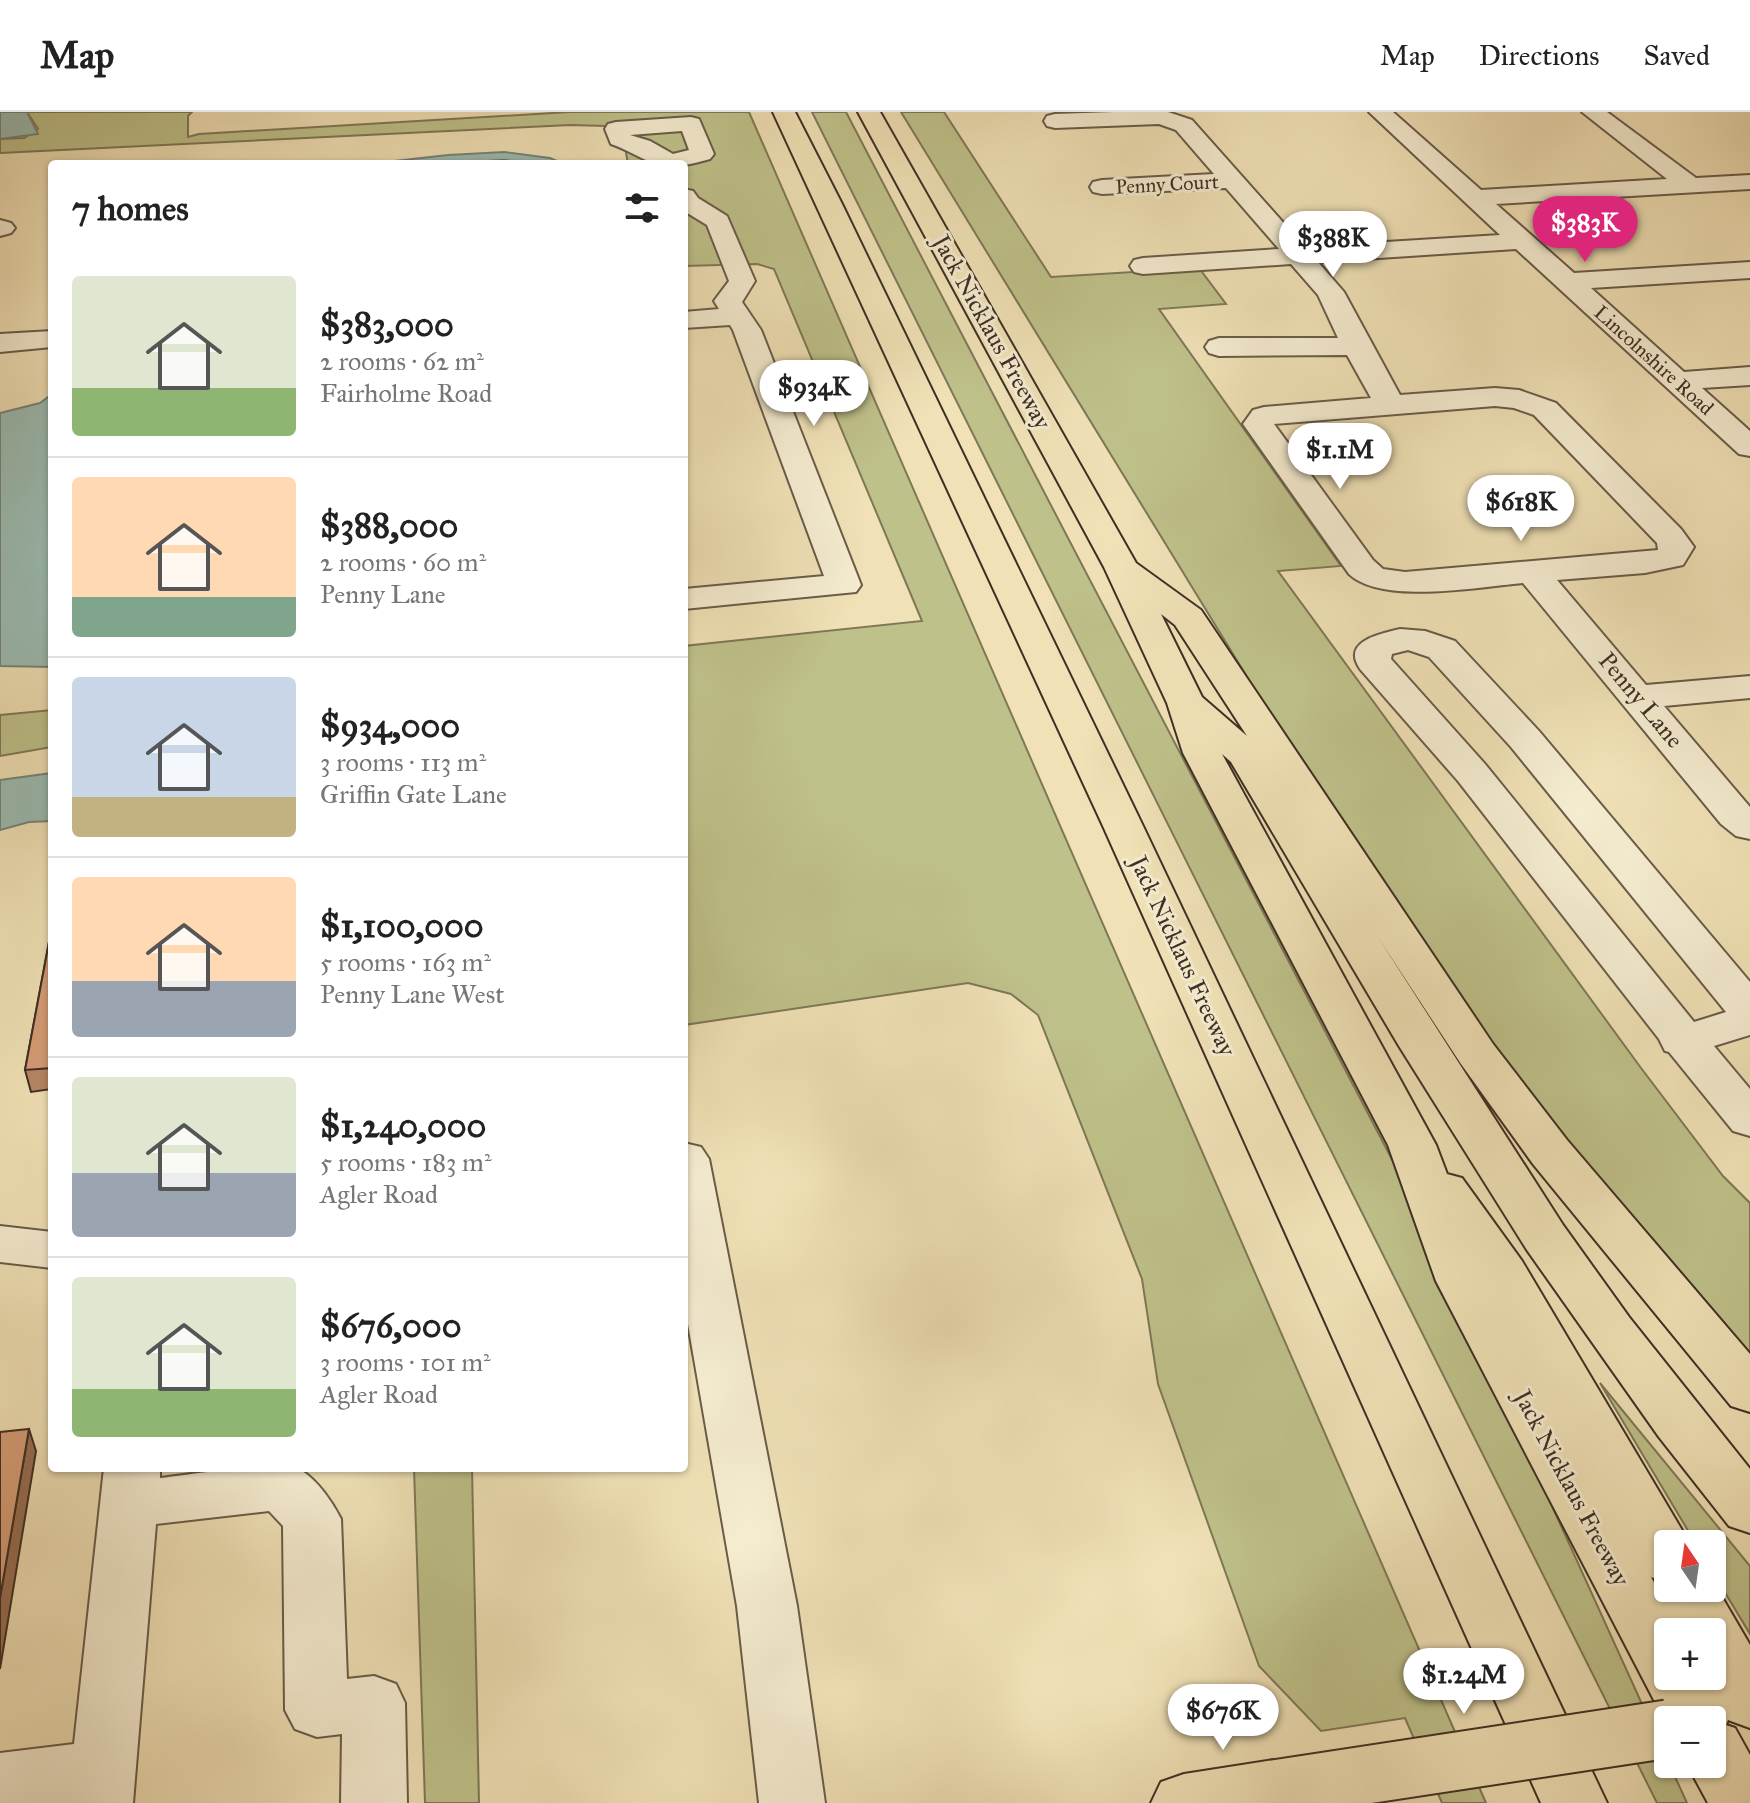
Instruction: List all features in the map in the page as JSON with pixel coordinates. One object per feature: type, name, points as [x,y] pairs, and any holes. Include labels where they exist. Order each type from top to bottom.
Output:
[{"type":"main road","name":"Jack Nicklaus Freeway","points":[[784,112],[1123,826],[1573,1801]]},
{"type":"main road","name":"Jack Nicklaus Freeway","points":[[869,112],[1121,567],[1186,703],[1202,753],[1412,1145],[1462,1281],[1654,1641]]},
{"type":"main road","points":[[1121,567],[1188,618],[1477,1054],[1550,1152],[1750,1391]]},
{"type":"main road","points":[[1186,703],[1246,755],[1556,1255],[1622,1347],[1750,1510]]},
{"type":"main road","points":[[1412,1145],[1504,1274],[1654,1535]]},
{"type":"main road","points":[[1726,1660],[1750,1701]]},
{"type":"main road","points":[[1726,1720],[1750,1717]]},
{"type":"main road","points":[[1184,1803],[1654,1731]]},
{"type":"main road","points":[[1726,1774],[1742,1803]]},
{"type":"street","name":"Lincolnshire Road","points":[[1380,112],[1750,447]]},
{"type":"street","points":[[1593,112],[1690,185]]},
{"type":"street","points":[[1055,121],[1144,117],[1175,120],[1184,125],[1330,292],[1390,404]]},
{"type":"street","name":"Penny Court","points":[[1102,187],[1232,180]]},
{"type":"street","points":[[1474,198],[1750,182]]},
{"type":"street","points":[[688,202],[718,221],[724,235],[742,281],[733,309]]},
{"type":"street","points":[[1143,266],[1521,241]]},
{"type":"street","points":[[1567,282],[1750,270]]},
{"type":"street","points":[[688,301],[733,309],[747,330],[844,585],[688,599]]},
{"type":"street","points":[[688,319],[733,309]]},
{"type":"street","points":[[0,343],[48,339]]},
{"type":"street","points":[[1219,347],[1357,346]]},
{"type":"street","points":[[1677,381],[1750,376]]},
{"type":"street","points":[[1495,397],[1519,399],[1550,413],[1677,547],[1671,558],[1405,582],[1373,578],[1361,567],[1258,424],[1264,416],[1390,404],[1495,397]]},
{"type":"street","name":"Penny Lane","points":[[1532,572],[1735,815],[1750,827]]},
{"type":"street","points":[[1681,1041],[1743,1022],[1749,1013],[1525,739],[1442,649],[1425,639],[1392,641],[1374,648],[1373,661],[1436,727],[1681,1041],[1750,1120]]},
{"type":"street","points":[[1638,697],[1750,687]]},
{"type":"street","points":[[688,1181],[767,1606],[792,1803]]},
{"type":"street","points":[[0,1244],[48,1250]]},
{"type":"street","points":[[0,1782],[102,1786],[130,1486],[282,1487],[312,1519],[317,1710],[374,1703],[374,1803]]},
{"type":"green space","points":[[27,112],[192,112],[188,116],[188,137],[569,112],[749,112],[1486,1803],[1442,1803],[1405,1718],[1321,1731],[1259,1666],[1158,1384],[1142,1279],[1038,1015],[1011,994],[968,983],[688,1024],[688,646],[922,621],[774,269],[757,264],[688,266],[688,160],[627,160],[622,130],[606,126],[570,125],[0,153],[0,139],[24,138],[38,129]]},
{"type":"green space","points":[[812,112],[846,112],[1412,1198],[1654,1730],[1654,1778],[1676,1778],[1687,1803],[1657,1803]]},
{"type":"green space","points":[[901,112],[944,112],[1051,277],[1199,268],[1226,304],[1159,309],[1341,566],[1278,571],[1641,1068],[1723,1176],[1750,1203],[1750,1357],[1558,1145],[1320,796]]},
{"type":"green space","points":[[48,710],[48,748],[0,756],[0,715]]},
{"type":"green space","points":[[1600,1383],[1720,1530],[1688,1530]]},
{"type":"green space","points":[[414,1472],[472,1472],[479,1803],[425,1803]]},
{"type":"green space","points":[[1726,1537],[1750,1566],[1750,1634],[1726,1594]]},
{"type":"water","points":[[0,112],[27,112],[38,134],[0,139]]},
{"type":"water","points":[[504,152],[555,160],[404,160]]},
{"type":"water","points":[[48,397],[48,667],[0,666],[0,413],[40,403]]},
{"type":"water","points":[[48,774],[48,821],[29,822],[0,830],[0,780]]},
{"type":"building","points":[[48,947],[48,1068],[25,1070]]},
{"type":"building","points":[[29,1429],[0,1598],[0,1432]]}]
